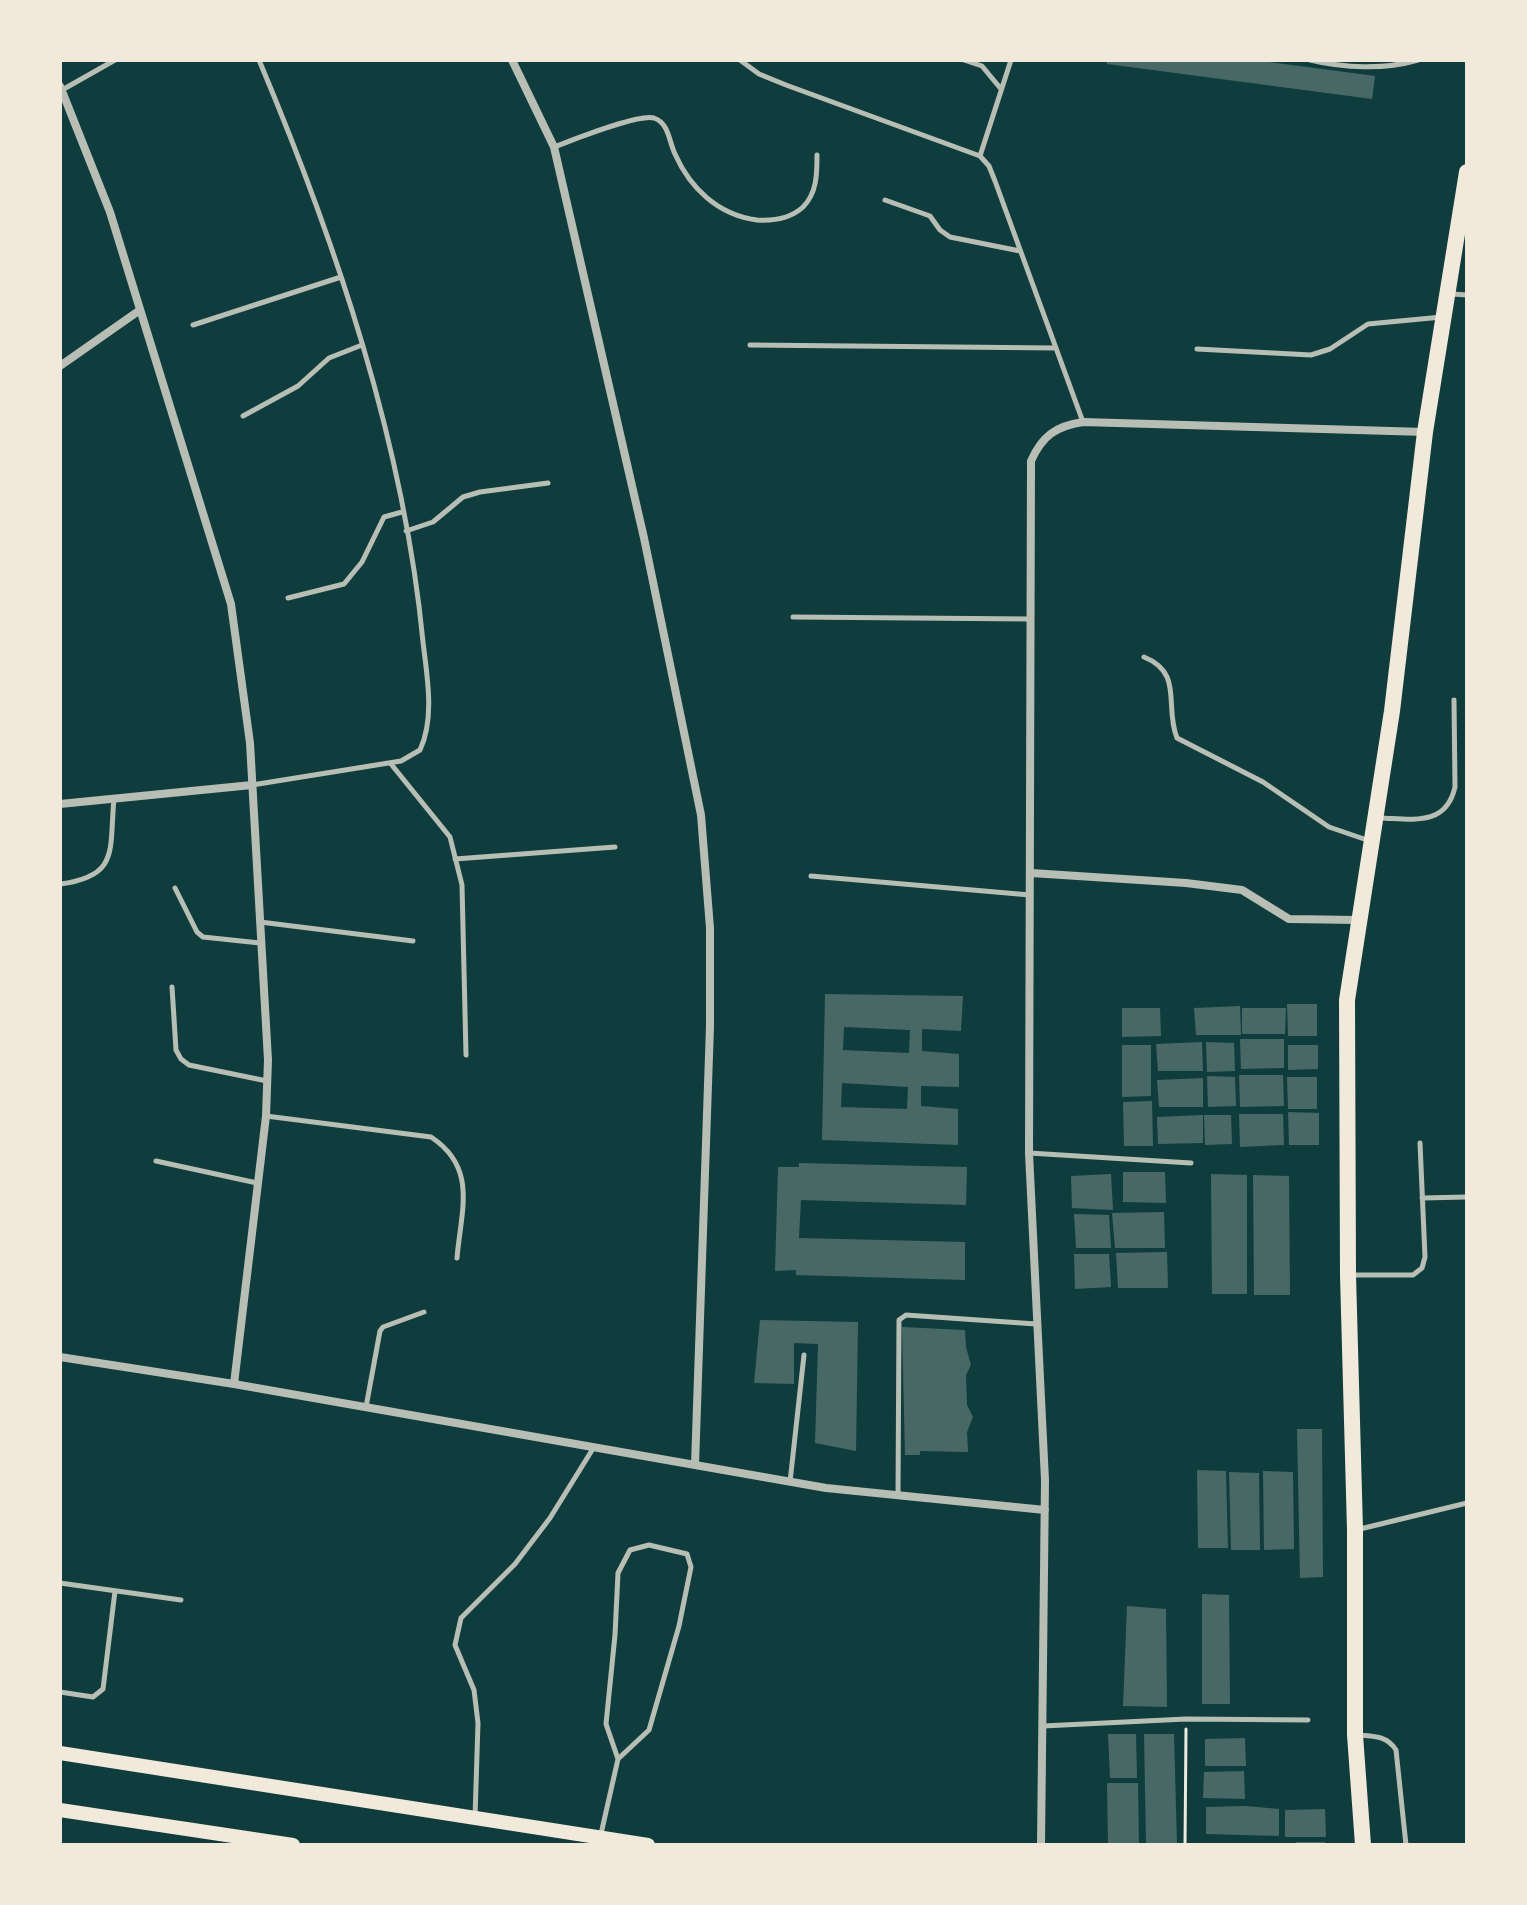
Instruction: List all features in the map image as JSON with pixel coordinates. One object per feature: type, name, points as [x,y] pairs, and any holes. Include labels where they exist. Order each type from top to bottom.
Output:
[{"type":"main road","points":[[1363,1845],[1355,1735],[1347,1000],[1392,711],[1425,432],[1467,172]]},
{"type":"main road","points":[[60,1753],[648,1845]]},
{"type":"main road","points":[[60,1810],[293,1845]]},
{"type":"street","points":[[512,60],[554,147],[644,538],[701,815],[710,928],[710,1026],[695,1465]]},
{"type":"street","points":[[61,88],[110,212],[231,604],[250,743],[267,1081],[266,1116],[234,1384]]},
{"type":"street","points":[[60,366],[140,310]]},
{"type":"street","points":[[1041,1845],[1045,1510],[1029,1153],[1031,461],[1039,444],[1052,431],[1083,422],[1425,432]]},
{"type":"street","points":[[60,804],[252,785]]},
{"type":"street","points":[[1031,873],[1186,883],[1242,890],[1289,919],[1358,920]]},
{"type":"street","points":[[60,1357],[234,1384],[790,1482],[1045,1510]]},
{"type":"lane","points":[[61,88],[115,60]]},
{"type":"lane","points":[[252,785],[390,763],[412,756],[420,750],[428,723],[421,617],[384,425],[341,277],[259,60]]},
{"type":"lane","points":[[740,60],[759,74],[786,85],[980,156],[989,166],[1083,422]]},
{"type":"lane","points":[[964,60],[982,66],[1002,89]]},
{"type":"lane","points":[[980,156],[1011,60]]},
{"type":"lane","points":[[1310,60],[1333,66],[1372,67],[1418,60]]},
{"type":"lane","points":[[554,147],[627,122],[652,117],[662,123],[681,168],[709,201],[739,216],[765,220],[792,215],[804,205],[813,193],[817,155]]},
{"type":"lane","points":[[885,200],[930,216],[940,230],[950,237],[1021,252]]},
{"type":"lane","points":[[193,325],[341,277]]},
{"type":"lane","points":[[1446,293],[1467,295]]},
{"type":"lane","points":[[1197,349],[1311,355],[1330,349],[1368,324],[1443,317]]},
{"type":"lane","points":[[243,416],[298,386],[329,358],[362,345]]},
{"type":"lane","points":[[750,345],[1056,348]]},
{"type":"lane","points":[[406,531],[433,522],[463,497],[548,483]]},
{"type":"lane","points":[[288,598],[344,584],[362,562],[384,517],[402,512]]},
{"type":"lane","points":[[793,617],[1031,619]]},
{"type":"lane","points":[[1144,657],[1160,664],[1168,676],[1173,729],[1177,738],[1263,782],[1329,827],[1371,842]]},
{"type":"lane","points":[[1375,818],[1426,819],[1446,809],[1455,787],[1454,700]]},
{"type":"lane","points":[[390,763],[450,837],[462,885],[466,1055]]},
{"type":"lane","points":[[60,884],[82,881],[99,873],[108,861],[114,799]]},
{"type":"lane","points":[[455,859],[615,847]]},
{"type":"lane","points":[[811,876],[1031,895]]},
{"type":"lane","points":[[175,888],[197,932],[203,937],[261,943]]},
{"type":"lane","points":[[260,922],[413,941]]},
{"type":"lane","points":[[172,987],[176,1050],[181,1059],[189,1065],[267,1081]]},
{"type":"lane","points":[[266,1116],[431,1137],[447,1148],[460,1166],[463,1188],[457,1258]]},
{"type":"lane","points":[[1348,1275],[1413,1275],[1422,1268],[1425,1257],[1420,1143]]},
{"type":"lane","points":[[1029,1153],[1191,1163]]},
{"type":"lane","points":[[156,1161],[258,1183]]},
{"type":"lane","points":[[1422,1198],[1467,1197]]},
{"type":"lane","points":[[366,1407],[380,1331],[383,1327],[424,1312]]},
{"type":"lane","points":[[898,1495],[899,1320],[906,1315],[1037,1324]]},
{"type":"lane","points":[[790,1482],[804,1355]]},
{"type":"lane","points":[[475,1818],[478,1723],[474,1690],[455,1645],[461,1618],[515,1564],[550,1518],[594,1447]]},
{"type":"lane","points":[[1355,1530],[1467,1503]]},
{"type":"lane","points":[[600,1838],[618,1759],[606,1724],[618,1573],[630,1550],[649,1545],[687,1554],[691,1567],[679,1626],[649,1730],[618,1759]]},
{"type":"lane","points":[[60,1583],[181,1600]]},
{"type":"lane","points":[[60,1692],[93,1697],[103,1689],[115,1591]]},
{"type":"lane","points":[[1042,1726],[1186,1719],[1308,1720]]},
{"type":"lane","points":[[1355,1735],[1376,1736],[1390,1741],[1396,1750],[1406,1845]]},
{"type":"path","points":[[1185,1845],[1186,1719]]},
{"type":"building","points":[[1107,60],[1254,60],[1375,76],[1372,99],[1107,64]]},
{"type":"building","points":[[825,994],[963,996],[961,1031],[922,1029],[922,1051],[959,1054],[959,1087],[921,1086],[921,1106],[958,1109],[958,1145],[822,1140]],"holes":[[[844,1027],[910,1030],[909,1053],[843,1050]],[[842,1083],[908,1087],[907,1109],[841,1107]]]},
{"type":"building","points":[[1287,1004],[1317,1004],[1317,1036],[1288,1036]]},
{"type":"building","points":[[1240,1006],[1241,1035],[1196,1035],[1194,1008]]},
{"type":"building","points":[[1122,1008],[1160,1008],[1161,1036],[1122,1037]]},
{"type":"building","points":[[1242,1008],[1286,1008],[1285,1034],[1242,1034]]},
{"type":"building","points":[[1240,1039],[1284,1039],[1284,1068],[1241,1069]]},
{"type":"building","points":[[1202,1042],[1203,1071],[1158,1071],[1156,1044]]},
{"type":"building","points":[[1206,1042],[1234,1043],[1235,1071],[1207,1072]]},
{"type":"building","points":[[1122,1045],[1151,1045],[1151,1096],[1122,1097]]},
{"type":"building","points":[[1288,1045],[1318,1045],[1318,1069],[1288,1070]]},
{"type":"building","points":[[1239,1075],[1283,1075],[1284,1106],[1240,1107]]},
{"type":"building","points":[[1207,1076],[1235,1077],[1236,1106],[1208,1107]]},
{"type":"building","points":[[1287,1077],[1317,1077],[1317,1109],[1288,1109]]},
{"type":"building","points":[[1203,1078],[1203,1107],[1159,1107],[1157,1080]]},
{"type":"building","points":[[1152,1101],[1153,1146],[1124,1146],[1123,1102]]},
{"type":"building","points":[[1288,1112],[1319,1113],[1319,1145],[1289,1145]]},
{"type":"building","points":[[1239,1114],[1283,1114],[1284,1145],[1240,1147]]},
{"type":"building","points":[[1203,1115],[1203,1143],[1158,1144],[1157,1117]]},
{"type":"building","points":[[1204,1115],[1231,1115],[1232,1144],[1205,1145]]},
{"type":"building","points":[[799,1163],[967,1167],[966,1205],[801,1200],[799,1238],[965,1242],[965,1280],[796,1275],[796,1270],[775,1271],[778,1167],[799,1167]]},
{"type":"building","points":[[1123,1172],[1165,1172],[1166,1203],[1123,1202]]},
{"type":"building","points":[[1111,1174],[1113,1210],[1072,1208],[1071,1176]]},
{"type":"building","points":[[1211,1174],[1247,1175],[1247,1294],[1212,1294]]},
{"type":"building","points":[[1253,1175],[1289,1176],[1290,1295],[1254,1295]]},
{"type":"building","points":[[1164,1212],[1165,1248],[1115,1248],[1112,1213]]},
{"type":"building","points":[[1074,1214],[1109,1215],[1111,1248],[1076,1248]]},
{"type":"building","points":[[1167,1252],[1168,1288],[1118,1288],[1116,1253]]},
{"type":"building","points":[[1074,1254],[1109,1254],[1111,1287],[1075,1289]]},
{"type":"building","points":[[760,1320],[858,1322],[856,1451],[815,1443],[818,1344],[794,1343],[794,1384],[754,1383]]},
{"type":"building","points":[[902,1327],[965,1330],[971,1365],[966,1375],[967,1405],[973,1417],[967,1432],[968,1452],[920,1451],[920,1455],[905,1455]]},
{"type":"building","points":[[1297,1429],[1322,1429],[1323,1577],[1300,1578]]},
{"type":"building","points":[[1197,1470],[1226,1471],[1228,1548],[1198,1548]]},
{"type":"building","points":[[1263,1471],[1293,1472],[1294,1549],[1264,1550]]},
{"type":"building","points":[[1229,1472],[1259,1473],[1260,1550],[1231,1550]]},
{"type":"building","points":[[1202,1594],[1229,1595],[1230,1704],[1202,1704]]},
{"type":"building","points":[[1127,1606],[1166,1609],[1167,1707],[1123,1706]]},
{"type":"building","points":[[1108,1734],[1136,1734],[1137,1778],[1110,1778]]},
{"type":"building","points":[[1144,1734],[1174,1734],[1177,1845],[1146,1845]]},
{"type":"building","points":[[1245,1738],[1246,1766],[1205,1766],[1205,1739]]},
{"type":"building","points":[[1244,1771],[1245,1799],[1203,1798],[1204,1772]]},
{"type":"building","points":[[1107,1783],[1138,1783],[1139,1845],[1108,1845]]},
{"type":"building","points":[[1206,1807],[1279,1809],[1279,1836],[1206,1834]]},
{"type":"building","points":[[1325,1809],[1326,1837],[1285,1837],[1285,1810]]},
{"type":"building","points":[[1296,1842],[1325,1842],[1325,1845],[1296,1845]]}]
